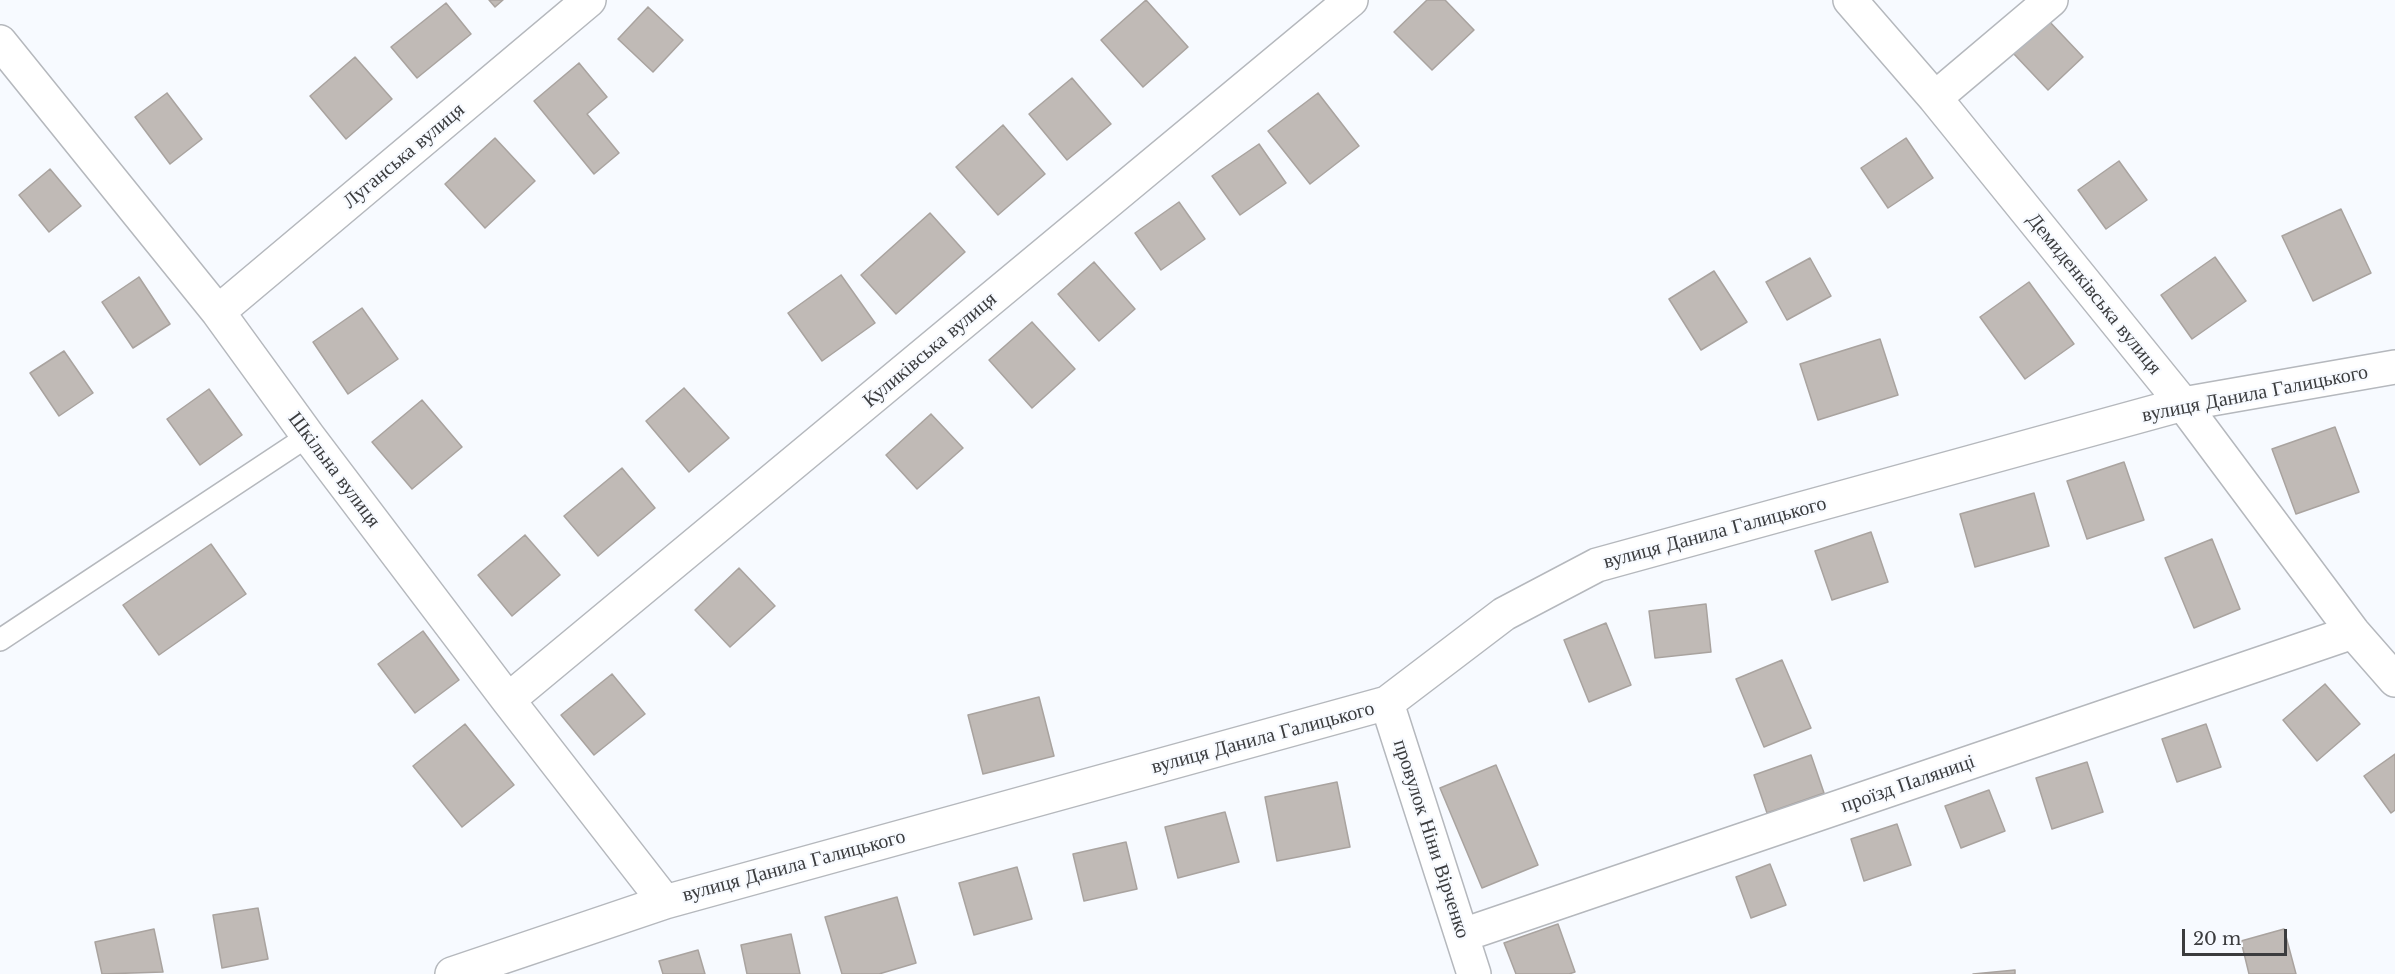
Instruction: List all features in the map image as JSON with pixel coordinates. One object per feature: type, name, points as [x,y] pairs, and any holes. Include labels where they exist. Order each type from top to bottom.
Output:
[{"type":"street","name":"Луганська вулиця","points":[[218,312],[589,0]]},
{"type":"street","name":"Куликівська вулиця","points":[[508,700],[1351,0]]},
{"type":"street","name":"Демиденківська вулиця","points":[[1850,0],[1935,98],[2183,404],[2353,632],[2395,680]]},
{"type":"street","points":[[1935,98],[2051,0]]},
{"type":"street","name":"Шкільна вулиця","points":[[0,42],[218,312],[308,436],[508,700],[665,902]]},
{"type":"street","name":"вулиця Данила Галицького","points":[[453,974],[665,902],[1387,703],[1504,614],[1598,565],[2183,404],[2395,367]]},
{"type":"street","name":"проїзд Паляниці","points":[[1462,935],[2353,632]]},
{"type":"street","name":"провулок Ніни Вірченко","points":[[1387,703],[1474,974]]},
{"type":"lane","points":[[0,640],[308,436]]},
{"type":"building","points":[[489,0],[503,0],[495,7]]},
{"type":"building","points":[[1146,0],[1188,47],[1143,87],[1101,40]]},
{"type":"building","points":[[1427,0],[1445,0],[1474,30],[1432,70],[1394,32]]},
{"type":"building","points":[[446,3],[471,34],[417,78],[391,47]]},
{"type":"building","points":[[648,7],[683,40],[653,72],[618,39]]},
{"type":"building","points":[[2048,20],[2083,57],[2048,90],[2013,53]]},
{"type":"building","points":[[355,57],[392,99],[346,139],[310,96]]},
{"type":"building","points":[[579,63],[607,97],[587,114],[619,153],[594,174],[534,101]]},
{"type":"building","points":[[1072,78],[1111,124],[1067,160],[1029,114]]},
{"type":"building","points":[[167,93],[202,139],[170,164],[135,117]]},
{"type":"building","points":[[1318,93],[1359,146],[1310,184],[1268,131]]},
{"type":"building","points":[[1003,125],[1045,174],[998,215],[956,167]]},
{"type":"building","points":[[495,138],[535,181],[485,228],[445,184]]},
{"type":"building","points":[[1906,138],[1933,178],[1888,208],[1861,168]]},
{"type":"building","points":[[1259,144],[1286,183],[1240,215],[1212,176]]},
{"type":"building","points":[[2119,161],[2147,200],[2106,229],[2078,190]]},
{"type":"building","points":[[50,169],[81,206],[49,232],[19,195]]},
{"type":"building","points":[[1179,202],[1205,239],[1161,270],[1135,233]]},
{"type":"building","points":[[2341,209],[2371,273],[2313,301],[2282,236]]},
{"type":"building","points":[[930,213],[965,252],[896,314],[861,275]]},
{"type":"building","points":[[2215,257],[2246,301],[2192,339],[2161,295]]},
{"type":"building","points":[[1810,258],[1831,296],[1787,320],[1766,282]]},
{"type":"building","points":[[1094,262],[1135,309],[1099,341],[1058,294]]},
{"type":"building","points":[[1714,271],[1747,322],[1701,350],[1669,299]]},
{"type":"building","points":[[841,275],[875,323],[822,361],[788,313]]},
{"type":"building","points":[[139,277],[170,324],[133,348],[102,302]]},
{"type":"building","points":[[2029,282],[2074,344],[2025,379],[1980,317]]},
{"type":"building","points":[[362,308],[398,359],[348,394],[313,342]]},
{"type":"building","points":[[1032,322],[1075,369],[1032,408],[989,360]]},
{"type":"building","points":[[1880,339],[1898,395],[1818,420],[1800,364]]},
{"type":"building","points":[[64,351],[93,393],[59,416],[30,373]]},
{"type":"building","points":[[684,388],[729,438],[689,472],[646,421]]},
{"type":"building","points":[[209,389],[242,435],[200,465],[167,419]]},
{"type":"building","points":[[422,400],[462,447],[412,489],[372,442]]},
{"type":"building","points":[[931,414],[963,448],[917,489],[886,455]]},
{"type":"building","points":[[2335,427],[2359,492],[2296,514],[2272,449]]},
{"type":"building","points":[[2124,462],[2144,520],[2087,539],[2067,481]]},
{"type":"building","points":[[622,468],[655,508],[598,556],[564,516]]},
{"type":"building","points":[[2034,493],[2049,546],[1975,567],[1960,514]]},
{"type":"building","points":[[1871,532],[1888,582],[1832,600],[1815,551]]},
{"type":"building","points":[[525,535],[560,575],[512,616],[478,575]]},
{"type":"building","points":[[2212,539],[2240,609],[2194,628],[2165,558]]},
{"type":"building","points":[[211,544],[246,594],[159,655],[123,605]]},
{"type":"building","points":[[739,568],[775,606],[730,647],[695,610]]},
{"type":"building","points":[[1706,604],[1711,652],[1655,658],[1649,611]]},
{"type":"building","points":[[1606,623],[1631,685],[1589,702],[1564,640]]},
{"type":"building","points":[[423,631],[459,680],[415,713],[378,664]]},
{"type":"building","points":[[1782,660],[1811,728],[1764,747],[1736,679]]},
{"type":"building","points":[[612,674],[645,714],[594,755],[561,715]]},
{"type":"building","points":[[2325,684],[2360,724],[2317,761],[2283,720]]},
{"type":"building","points":[[1039,697],[1054,756],[983,774],[968,715]]},
{"type":"building","points":[[465,724],[514,785],[462,827],[413,766]]},
{"type":"building","points":[[2206,724],[2221,767],[2177,782],[2162,739]]},
{"type":"building","points":[[2395,754],[2395,810],[2391,813],[2364,776]]},
{"type":"building","points":[[1811,755],[1824,793],[1767,813],[1754,775]]},
{"type":"building","points":[[2087,762],[2103,812],[2052,829],[2036,778]]},
{"type":"building","points":[[1496,765],[1538,865],[1482,888],[1440,788]]},
{"type":"building","points":[[1337,782],[1350,847],[1277,861],[1265,797]]},
{"type":"building","points":[[1989,790],[2005,831],[1961,848],[1945,806]]},
{"type":"building","points":[[1225,812],[1239,862],[1178,878],[1165,827]]},
{"type":"building","points":[[1897,824],[1911,865],[1864,881],[1851,839]]},
{"type":"building","points":[[1126,842],[1137,889],[1084,901],[1073,854]]},
{"type":"building","points":[[1770,864],[1786,905],[1751,918],[1736,877]]},
{"type":"building","points":[[1017,867],[1032,919],[974,935],[959,883]]},
{"type":"building","points":[[897,897],[916,963],[879,974],[842,974],[825,917]]},
{"type":"building","points":[[258,908],[268,959],[222,968],[213,915]]},
{"type":"building","points":[[1558,924],[1575,972],[1516,974],[1504,943]]},
{"type":"building","points":[[154,929],[163,972],[102,974],[95,942]]},
{"type":"building","points":[[2284,929],[2296,974],[2249,974],[2241,941]]},
{"type":"building","points":[[791,934],[800,974],[747,974],[741,945]]},
{"type":"building","points":[[698,950],[705,974],[663,974],[659,961]]},
{"type":"building","points":[[2015,970],[2015,974],[1973,974]]}]
